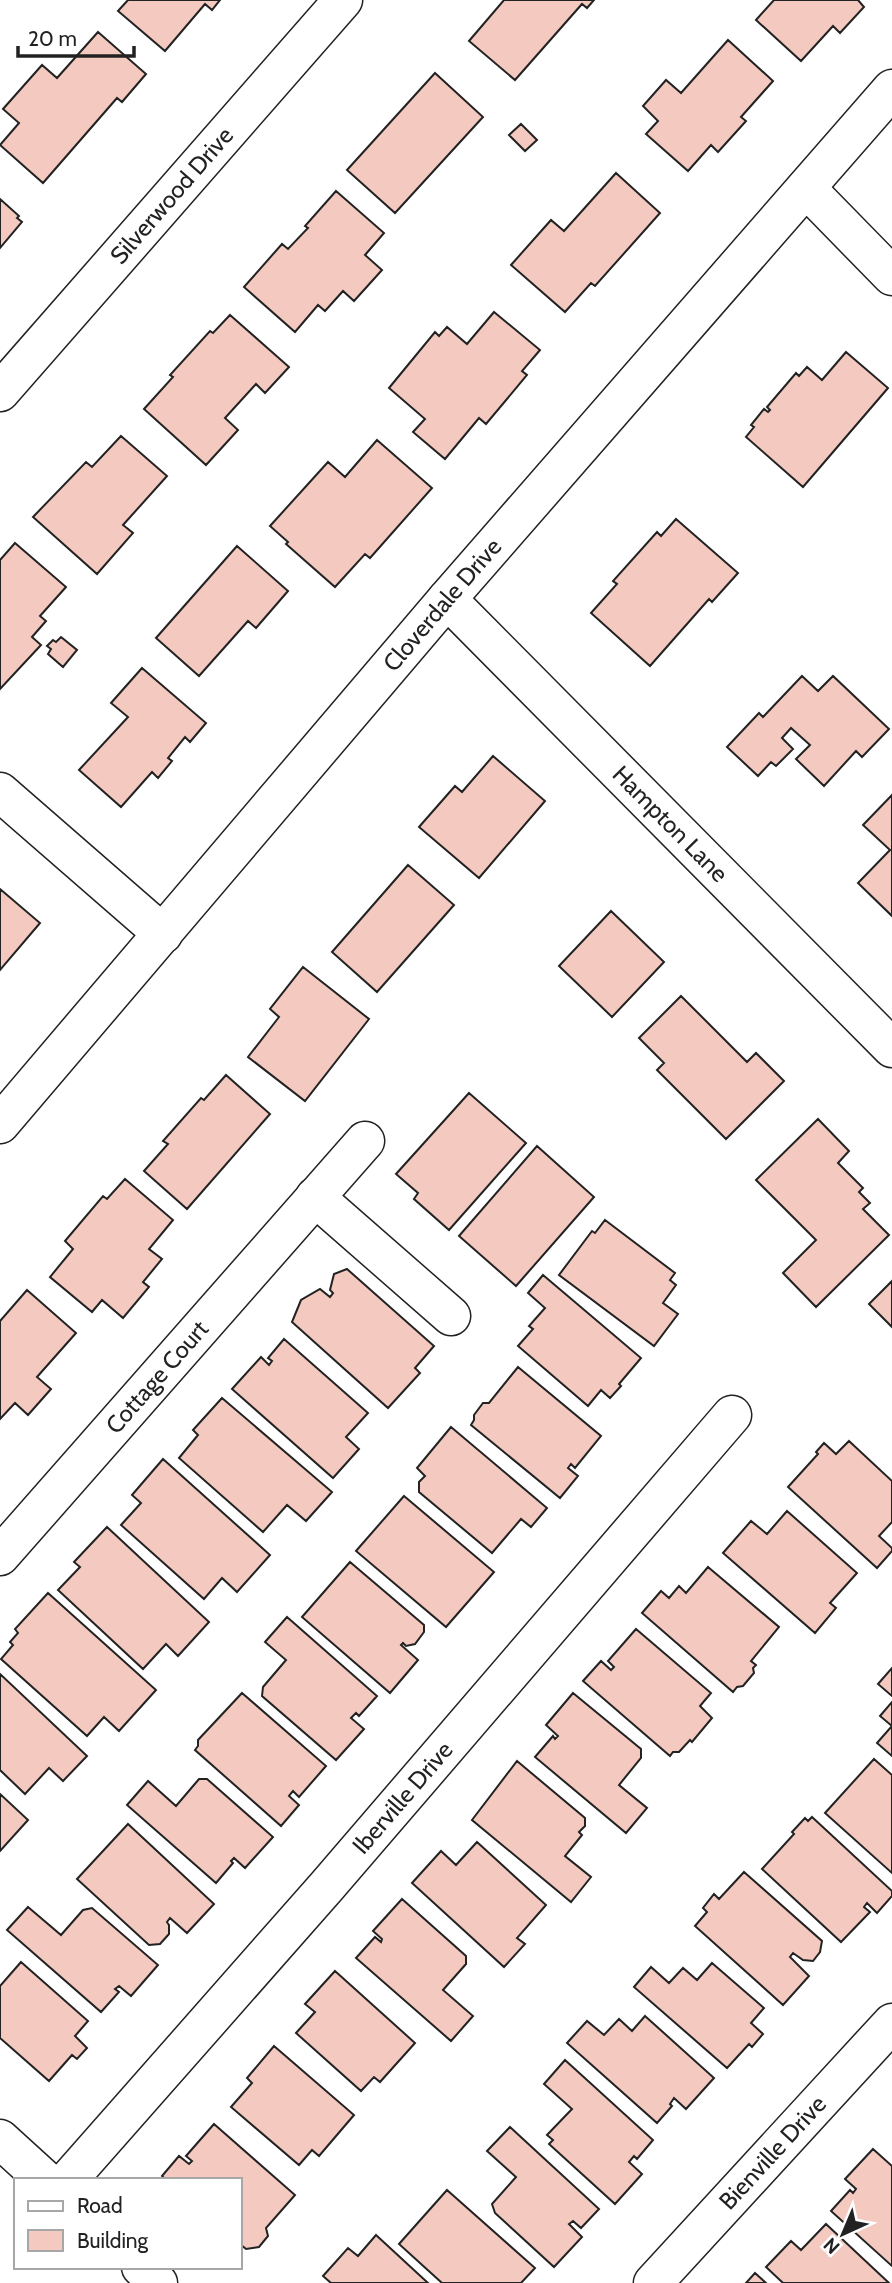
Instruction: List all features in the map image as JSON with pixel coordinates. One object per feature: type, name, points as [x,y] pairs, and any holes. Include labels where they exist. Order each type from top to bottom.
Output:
[{"type":"street","name":"Silverwood Drive","points":[[0,392],[343,0]]},
{"type":"street","name":"Cloverdale Drive","points":[[0,1124],[447,599],[892,89]]},
{"type":"street","points":[[806,188],[892,276]]},
{"type":"street","name":"Hampton Lane","points":[[447,599],[892,1048]]},
{"type":"street","points":[[0,792],[163,934]]},
{"type":"street","name":"Cottage Court","points":[[0,1556],[365,1141]]},
{"type":"street","points":[[315,1197],[451,1317]]},
{"type":"street","name":"Iberville Drive","points":[[70,2178],[327,1886],[732,1415]]},
{"type":"street","name":"Bienville Drive","points":[[653,2283],[892,2022]]},
{"type":"street","points":[[0,2139],[43,2178]]},
{"type":"street","points":[[143,2269],[158,2283]]},
{"type":"building","points":[[128,0],[220,0],[212,10],[205,4],[165,51],[118,11]]},
{"type":"building","points":[[504,0],[594,0],[587,8],[582,4],[515,80],[469,41]]},
{"type":"building","points":[[774,0],[858,0],[864,7],[840,33],[833,26],[801,61],[756,20]]},
{"type":"building","points":[[98,32],[146,74],[122,102],[117,98],[43,183],[0,145],[19,123],[3,109],[42,65],[57,78]]},
{"type":"building","points":[[728,40],[773,81],[741,117],[746,121],[718,152],[711,145],[688,171],[646,134],[658,121],[643,106],[666,80],[681,93]]},
{"type":"building","points":[[435,73],[483,117],[395,213],[347,170]]},
{"type":"building","points":[[521,124],[537,140],[525,151],[509,135]]},
{"type":"building","points":[[616,173],[660,213],[595,286],[591,283],[565,312],[511,265],[551,220],[564,231]]},
{"type":"building","points":[[336,191],[384,233],[365,255],[382,270],[354,301],[343,291],[325,311],[318,305],[295,332],[244,287],[282,244],[288,249]]},
{"type":"building","points":[[0,199],[22,222],[0,248]]},
{"type":"building","points":[[494,312],[540,350],[522,371],[527,375],[486,424],[479,418],[445,459],[413,432],[425,419],[389,388],[435,332],[439,336],[447,327],[467,344]]},
{"type":"building","points":[[230,315],[289,367],[265,393],[256,384],[225,418],[238,430],[206,465],[144,409],[173,377],[170,375],[210,331],[213,333]]},
{"type":"building","points":[[846,352],[888,388],[803,487],[746,437],[754,427],[751,425],[764,409],[768,412],[770,410],[767,407],[796,373],[799,376],[807,367],[822,380]]},
{"type":"building","points":[[121,436],[167,476],[123,525],[133,533],[97,574],[33,517],[86,462],[92,467]]},
{"type":"building","points":[[377,440],[432,488],[370,558],[365,554],[335,587],[286,544],[288,542],[270,526],[328,462],[345,477]]},
{"type":"building","points":[[676,519],[738,573],[712,602],[709,599],[650,666],[591,613],[617,584],[613,581],[657,532],[661,536]]},
{"type":"building","points":[[15,543],[66,587],[40,616],[46,621],[32,637],[41,645],[0,689],[0,560]]},
{"type":"building","points":[[237,546],[288,591],[256,628],[248,621],[199,676],[156,638]]},
{"type":"building","points":[[61,637],[77,650],[63,667],[48,654],[51,649],[47,646]]},
{"type":"building","points":[[142,668],[206,723],[190,742],[185,737],[168,758],[172,761],[158,778],[152,772],[121,807],[79,770],[128,717],[111,703]]},
{"type":"building","points":[[802,676],[818,691],[833,676],[889,729],[862,757],[856,751],[824,786],[796,759],[810,745],[791,728],[782,738],[793,749],[776,766],[771,762],[758,776],[727,747],[759,713],[763,717]]},
{"type":"building","points":[[493,756],[545,801],[479,878],[419,827],[455,786],[462,792]]},
{"type":"building","points":[[892,795],[892,916],[858,883],[890,850],[863,825]]},
{"type":"building","points":[[408,865],[454,905],[377,992],[332,952]]},
{"type":"building","points":[[0,889],[40,923],[0,970]]},
{"type":"building","points":[[611,911],[664,962],[612,1017],[559,966]]},
{"type":"building","points":[[303,967],[369,1019],[305,1101],[248,1057],[279,1017],[270,1009]]},
{"type":"building","points":[[681,996],[747,1062],[756,1053],[784,1081],[726,1139],[657,1070],[664,1063],[639,1038]]},
{"type":"building","points":[[226,1075],[270,1114],[187,1209],[144,1171],[168,1144],[163,1141],[201,1098],[204,1100]]},
{"type":"building","points":[[469,1093],[526,1143],[449,1230],[414,1199],[418,1193],[396,1174]]},
{"type":"building","points":[[818,1119],[849,1151],[838,1163],[863,1188],[859,1192],[870,1203],[863,1209],[889,1235],[816,1307],[783,1273],[816,1240],[756,1180]]},
{"type":"building","points":[[537,1146],[594,1197],[516,1286],[459,1236]]},
{"type":"building","points":[[125,1179],[173,1220],[149,1249],[162,1259],[143,1282],[149,1287],[123,1318],[102,1300],[92,1312],[50,1277],[73,1249],[65,1241],[103,1196],[107,1199]]},
{"type":"building","points":[[605,1220],[675,1273],[670,1280],[676,1285],[663,1303],[678,1314],[654,1346],[559,1275],[592,1231],[595,1233]]},
{"type":"building","points":[[347,1269],[434,1346],[415,1368],[420,1373],[388,1408],[292,1322],[301,1300],[320,1289],[330,1297],[333,1293],[330,1290],[334,1274]]},
{"type":"building","points":[[543,1275],[641,1358],[610,1398],[601,1390],[588,1406],[518,1346],[533,1329],[529,1326],[545,1308],[528,1293]]},
{"type":"building","points":[[892,1281],[892,1327],[869,1304]]},
{"type":"building","points":[[27,1290],[76,1333],[37,1377],[51,1389],[28,1415],[15,1403],[0,1419],[0,1321]]},
{"type":"building","points":[[284,1339],[368,1413],[346,1437],[359,1449],[333,1478],[232,1389],[261,1357],[269,1365],[272,1361],[268,1358]]},
{"type":"building","points":[[518,1367],[601,1436],[575,1468],[571,1464],[568,1468],[578,1476],[560,1498],[471,1425],[474,1415],[483,1403],[489,1403]]},
{"type":"building","points":[[222,1398],[332,1492],[306,1521],[287,1505],[263,1532],[179,1458],[198,1435],[193,1430]]},
{"type":"building","points":[[451,1427],[547,1508],[531,1527],[521,1519],[492,1553],[419,1492],[419,1482],[425,1476],[417,1468]]},
{"type":"building","points":[[849,1441],[892,1481],[892,1522],[879,1536],[892,1551],[877,1568],[788,1487],[818,1454],[816,1452],[824,1443],[836,1454]]},
{"type":"building","points":[[163,1459],[270,1555],[237,1592],[222,1578],[204,1599],[121,1525],[141,1503],[132,1495]]},
{"type":"building","points":[[404,1496],[494,1572],[446,1627],[356,1551]]},
{"type":"building","points":[[787,1511],[857,1573],[830,1603],[836,1608],[815,1633],[723,1553],[751,1521],[767,1534]]},
{"type":"building","points":[[107,1527],[209,1622],[178,1656],[166,1644],[143,1669],[58,1590],[80,1567],[74,1562]]},
{"type":"building","points":[[350,1562],[424,1625],[424,1632],[415,1644],[401,1645],[418,1660],[390,1693],[302,1617]]},
{"type":"building","points":[[708,1567],[779,1627],[751,1661],[756,1665],[753,1668],[754,1673],[743,1686],[737,1687],[733,1692],[642,1613],[661,1591],[669,1598],[679,1586],[686,1593]]},
{"type":"building","points":[[48,1593],[156,1690],[119,1731],[104,1717],[87,1736],[1,1659],[13,1645],[10,1642],[18,1633],[15,1629]]},
{"type":"building","points":[[287,1617],[377,1696],[359,1716],[356,1713],[351,1718],[364,1729],[336,1760],[262,1696],[263,1687],[286,1660],[265,1642]]},
{"type":"building","points":[[636,1629],[711,1693],[700,1706],[712,1718],[692,1742],[690,1740],[679,1752],[673,1752],[670,1756],[583,1681],[601,1661],[611,1670],[614,1667],[608,1661]]},
{"type":"building","points":[[892,1668],[892,1696],[878,1684]]},
{"type":"building","points":[[0,1674],[87,1756],[63,1781],[49,1768],[25,1794],[0,1770]]},
{"type":"building","points":[[242,1693],[326,1766],[299,1797],[293,1791],[289,1796],[299,1805],[281,1826],[195,1750],[198,1740]]},
{"type":"building","points":[[573,1693],[641,1749],[641,1758],[619,1785],[647,1808],[626,1833],[535,1757],[553,1736],[555,1739],[558,1736],[546,1725]]},
{"type":"building","points":[[892,1702],[892,1726],[880,1716]]},
{"type":"building","points":[[892,1726],[892,1756],[877,1743]]},
{"type":"building","points":[[874,1759],[892,1775],[892,1873],[825,1813]]},
{"type":"building","points":[[517,1761],[585,1818],[585,1826],[579,1832],[582,1835],[565,1856],[591,1877],[571,1902],[472,1820]]},
{"type":"building","points":[[199,1779],[207,1779],[273,1837],[245,1868],[234,1858],[231,1861],[233,1863],[216,1883],[127,1805],[148,1781],[176,1806]]},
{"type":"building","points":[[0,1794],[28,1820],[0,1851]]},
{"type":"building","points":[[812,1817],[892,1891],[892,1896],[877,1913],[867,1903],[864,1907],[870,1912],[841,1942],[762,1869],[805,1818],[808,1821]]},
{"type":"building","points":[[128,1824],[214,1904],[187,1933],[170,1918],[167,1922],[169,1934],[160,1944],[149,1945],[77,1879]]},
{"type":"building","points":[[477,1842],[546,1905],[517,1938],[525,1944],[504,1967],[412,1883],[441,1851],[456,1865]]},
{"type":"building","points":[[744,1872],[822,1941],[820,1952],[813,1961],[803,1960],[793,1953],[790,1957],[809,1976],[783,2005],[695,1926],[707,1912],[703,1908],[714,1894],[719,1899]]},
{"type":"building","points":[[402,1899],[466,1956],[466,1964],[443,1990],[473,2016],[451,2041],[356,1958],[375,1937],[381,1942],[382,1939],[373,1931]]},
{"type":"building","points":[[28,1907],[61,1935],[83,1910],[92,1908],[158,1965],[131,1996],[119,1986],[115,1989],[119,1992],[101,2012],[7,1930]]},
{"type":"building","points":[[21,1962],[88,2021],[75,2036],[87,2048],[77,2059],[72,2055],[49,2081],[0,2038],[0,1986]]},
{"type":"building","points":[[712,1963],[764,2008],[751,2023],[763,2034],[752,2047],[749,2044],[727,2068],[634,1987],[651,1967],[669,1983],[683,1968],[697,1980]]},
{"type":"building","points":[[335,1971],[415,2043],[380,2082],[374,2077],[361,2091],[296,2033],[315,2012],[305,2004]]},
{"type":"building","points":[[645,2016],[714,2078],[686,2109],[674,2098],[670,2104],[672,2106],[657,2123],[567,2043],[587,2021],[604,2035],[619,2019],[632,2031]]},
{"type":"building","points":[[274,2046],[354,2115],[319,2156],[312,2150],[299,2165],[231,2107],[252,2083],[247,2078]]},
{"type":"building","points":[[565,2060],[653,2140],[637,2159],[634,2156],[629,2162],[642,2174],[615,2204],[549,2144],[553,2140],[547,2135],[572,2109],[544,2084]]},
{"type":"building","points":[[214,2124],[295,2195],[266,2228],[268,2236],[259,2247],[246,2249],[242,2246],[242,2178],[162,2176],[179,2156],[189,2164],[192,2161],[186,2156]]},
{"type":"building","points":[[510,2127],[599,2209],[581,2228],[573,2221],[569,2224],[582,2237],[554,2267],[495,2213],[492,2204],[516,2177],[487,2151]]},
{"type":"building","points":[[873,2149],[892,2166],[892,2266],[831,2211],[850,2190],[853,2193],[856,2189],[845,2179]]},
{"type":"building","points":[[447,2190],[535,2268],[521,2283],[442,2283],[399,2244]]},
{"type":"building","points":[[826,2224],[889,2283],[783,2283],[766,2267],[791,2241],[801,2250]]},
{"type":"building","points":[[376,2235],[428,2283],[331,2283],[323,2276],[348,2248],[358,2256]]},
{"type":"building","points":[[755,2273],[766,2283],[746,2283]]}]
